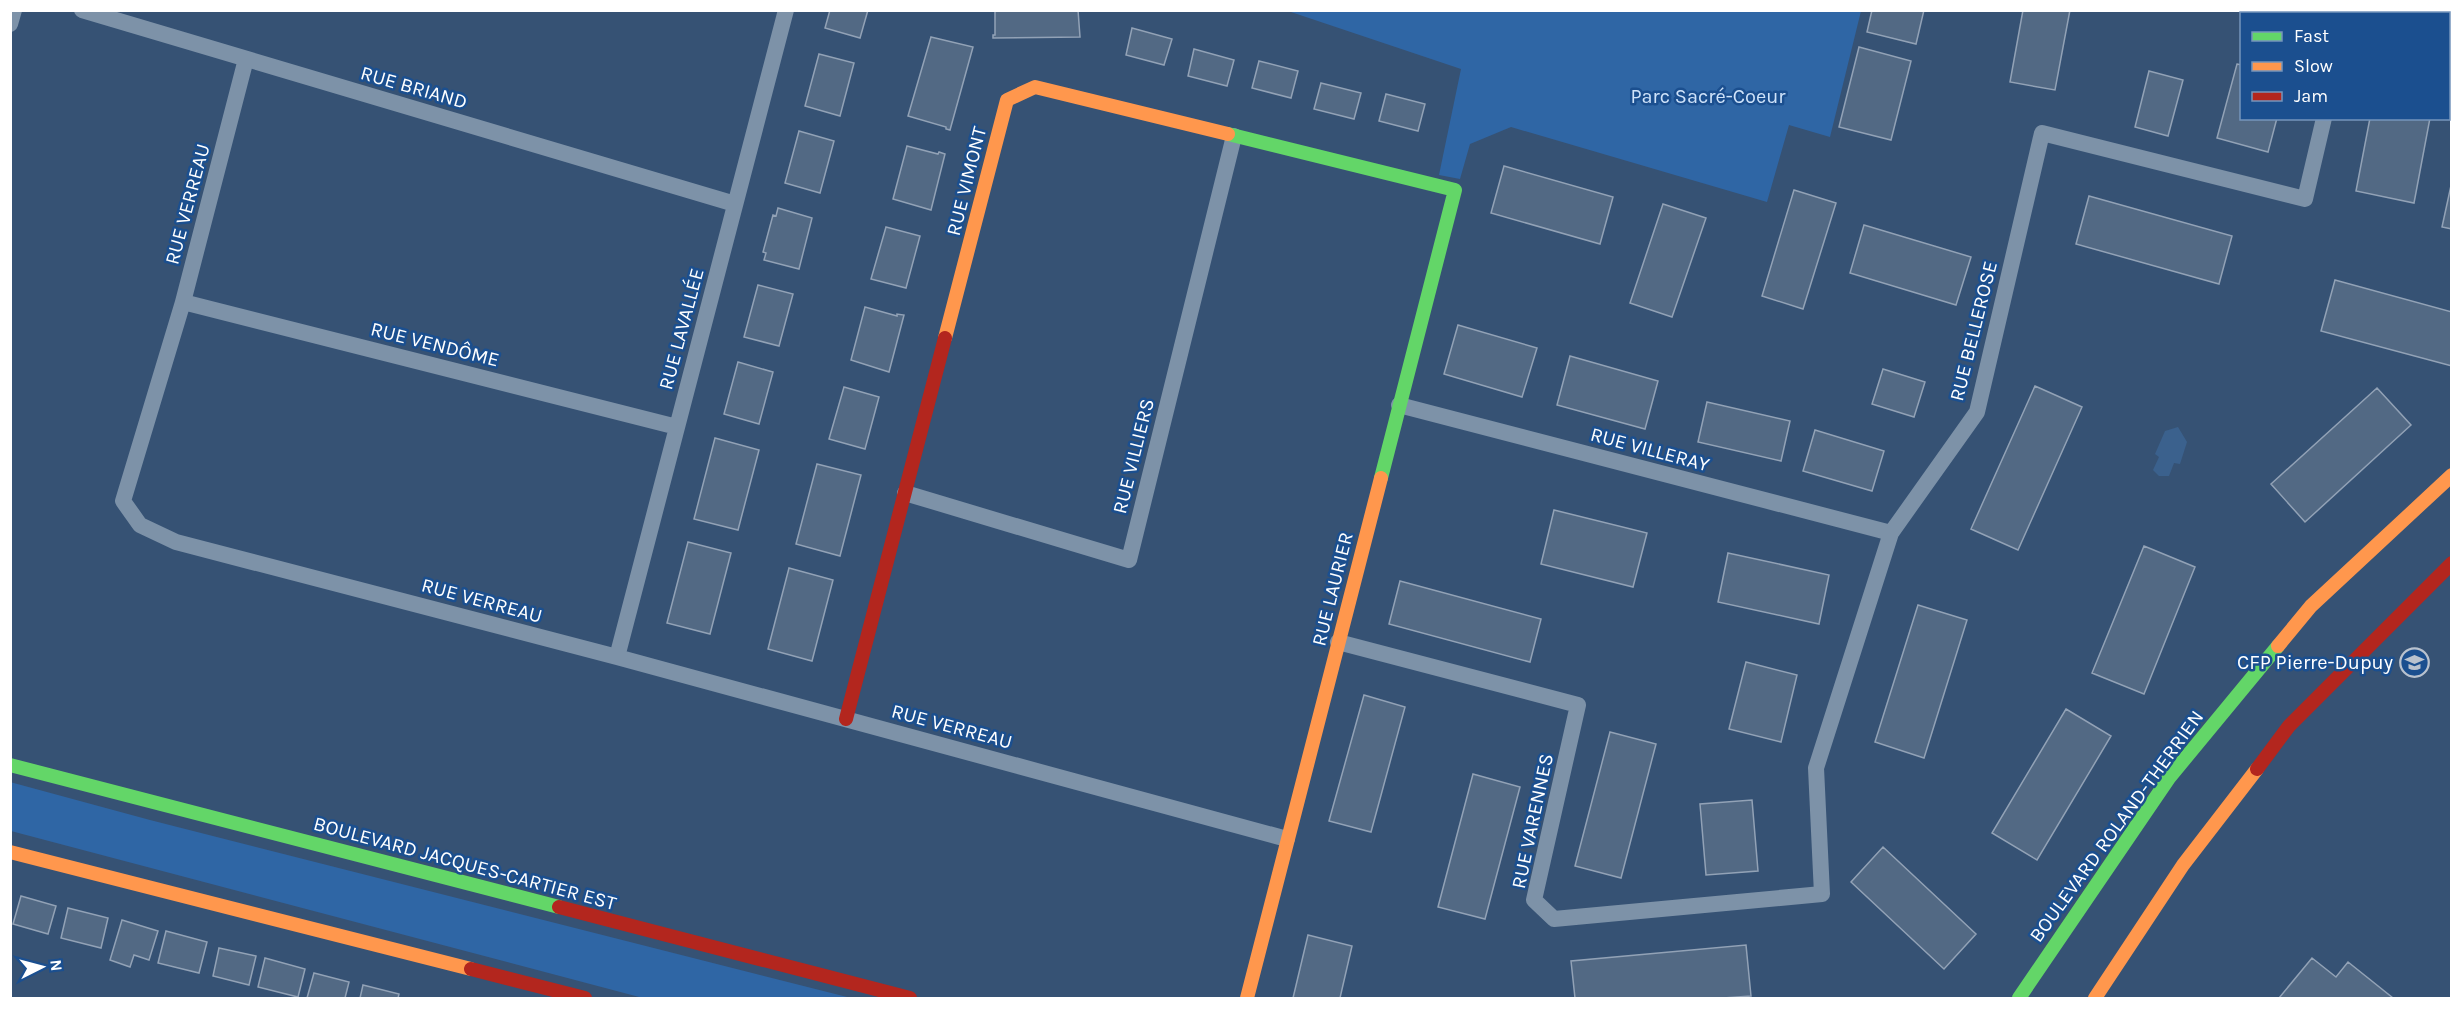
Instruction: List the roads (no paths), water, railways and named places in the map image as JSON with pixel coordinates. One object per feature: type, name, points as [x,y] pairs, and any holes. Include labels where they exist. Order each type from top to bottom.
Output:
[{"type":"main road","name":"RUE VIMONT","points":[[846,720],[1006,100],[1035,87],[1455,190]]},
{"type":"main road","name":"RUE LAURIER","points":[[1246,999],[1455,190]]},
{"type":"main road","name":"BOULEVARD ROLAND-THERRIEN","points":[[2019,999],[2169,778],[2209,727],[2311,606],[2451,475]]},
{"type":"main road","points":[[2095,999],[2183,865],[2289,726],[2451,563]]},
{"type":"main road","name":"BOULEVARD JACQUES-CARTIER EST","points":[[10,765],[910,999]]},
{"type":"main road","points":[[10,852],[585,999]]},
{"type":"street","points":[[10,24],[14,10]]},
{"type":"street","name":"RUE BRIAND","points":[[82,10],[735,204]]},
{"type":"street","name":"RUE LAVALLÉE","points":[[617,657],[786,10]]},
{"type":"street","name":"RUE VERREAU","points":[[246,59],[183,302],[123,501],[140,525],[176,542],[617,657],[1287,839]]},
{"type":"street","name":"RUE BELLEROSE","points":[[1822,894],[1816,768],[1891,533],[1977,412],[2042,133],[2305,199],[2324,120]]},
{"type":"street","name":"RUE VILLIERS","points":[[905,493],[1129,560],[1234,136]]},
{"type":"street","name":"RUE VENDÔME","points":[[183,302],[677,427]]},
{"type":"street","name":"RUE VILLERAY","points":[[1399,405],[1891,533]]},
{"type":"street","name":"RUE VARENNES","points":[[1338,642],[1578,705],[1534,900],[1554,919],[1822,894]]},
{"type":"place","name":"CFP Pierre-Dupuy","points":[[2414,662]]},
{"type":"park label","name":"Parc Sacré-Coeur","points":[[1708,96]]}]
